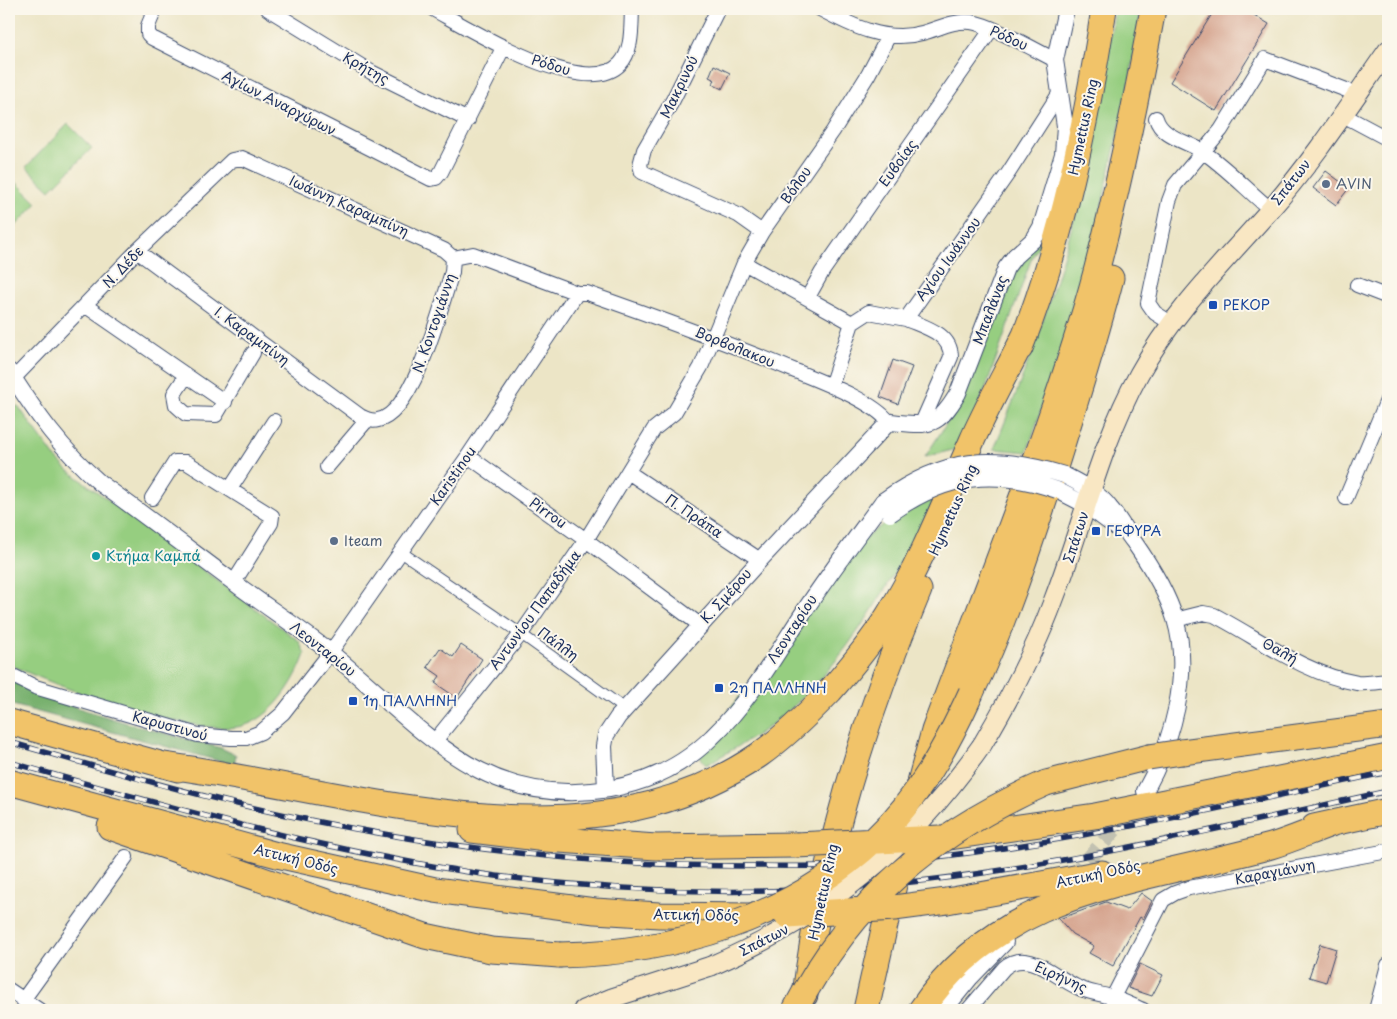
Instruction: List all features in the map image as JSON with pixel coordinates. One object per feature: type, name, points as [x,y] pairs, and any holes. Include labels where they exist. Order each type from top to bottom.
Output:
[{"type":"highway","name":"Hymettus Ring","points":[[803,1010],[810,956],[823,888],[838,826],[873,709],[894,648],[981,447],[1026,333],[1068,200],[1094,74],[1104,9]]},
{"type":"highway","points":[[866,1010],[907,825],[934,731],[1068,364],[1112,210],[1153,9]]},
{"type":"highway","points":[[9,792],[425,936],[491,950],[559,955],[623,952],[695,938],[749,919],[804,890],[858,854],[877,837],[906,805],[939,757],[972,692],[1018,579],[1100,321],[1111,276],[1139,118],[1138,87]]},
{"type":"highway","points":[[163,765],[215,772],[386,804],[514,818],[558,818],[604,814],[646,806],[688,792],[724,775],[759,755],[793,728],[861,656],[890,614],[923,551],[971,443],[1026,333]]},
{"type":"highway","points":[[9,722],[305,803],[467,830],[546,839],[656,847],[796,846],[940,838],[1096,816],[1388,758]]},
{"type":"highway","points":[[795,1010],[812,979],[838,940],[874,897],[912,861],[960,827],[1008,800],[1046,783],[1149,757],[1388,725]]},
{"type":"highway","name":"Αττική Οδός","points":[[9,782],[286,857],[434,890],[594,911],[714,916],[787,915],[885,909],[947,901],[1058,882],[1388,811]]},
{"type":"highway","points":[[921,1010],[941,983],[983,943],[1041,909],[1109,886],[1272,846],[1331,824]]},
{"type":"main road","name":"Σπάτων","points":[[617,1010],[777,935],[855,882],[922,821],[944,796],[982,745],[1030,659],[1055,597],[1114,424],[1128,395],[1171,324],[1204,283],[1270,209],[1343,115],[1388,50]]},
{"type":"main road","name":"Σπάτων","points":[[583,1010],[612,998],[711,966]]},
{"type":"street","name":"Αγίων Αναργύρων","points":[[155,9],[148,26],[148,34],[152,38],[425,178],[436,178],[468,120]]},
{"type":"street","name":"Κρήτης","points":[[268,9],[371,72],[468,120]]},
{"type":"street","name":"Ρόδου","points":[[433,9],[503,48],[570,72],[592,75],[610,72],[620,64],[630,42],[632,9]]},
{"type":"street","name":"Μακρινού","points":[[718,9],[673,100],[644,150],[640,165],[642,172],[738,215],[762,232]]},
{"type":"street","name":"Ρόδου","points":[[820,9],[844,22],[888,37],[920,34],[957,22],[972,22],[1055,60]]},
{"type":"street","points":[[957,22],[965,9]]},
{"type":"street","name":"Μπαλάνας","points":[[888,422],[927,425],[938,420],[950,408],[958,393],[1006,268],[1015,256],[1034,239],[1041,227],[1063,154],[1065,126],[1055,60],[1066,9]]},
{"type":"street","name":"Ευβοίας","points":[[808,298],[822,272],[992,30]]},
{"type":"street","name":"Βόλου","points":[[713,337],[744,263],[762,232],[838,123],[868,76],[888,37]]},
{"type":"street","points":[[468,120],[503,48]]},
{"type":"street","points":[[1171,324],[1150,309],[1149,294],[1169,201],[1175,185],[1221,130],[1265,59],[1357,94]]},
{"type":"street","name":"Αγίου Ιωάννου","points":[[906,319],[1003,180],[1059,94]]},
{"type":"street","points":[[1343,115],[1388,139]]},
{"type":"street","points":[[1156,118],[1158,126],[1166,133],[1202,151],[1270,209]]},
{"type":"street","name":"Ν. Δέδε","points":[[10,382],[86,306],[137,251],[232,160],[242,158]]},
{"type":"street","name":"Ιωάννη Καραμπίνη","points":[[242,158],[444,250],[453,258]]},
{"type":"street","name":"Ι. Καραμπίνη","points":[[137,251],[367,420]]},
{"type":"street","name":"Βορβολακου","points":[[453,258],[473,254],[575,296],[587,293],[713,337],[831,386],[882,413],[888,422]]},
{"type":"street","name":"Ν. Koντογιάννη","points":[[367,420],[380,420],[389,415],[420,373],[452,272],[453,258]]},
{"type":"street","points":[[744,263],[852,323]]},
{"type":"street","points":[[1357,285],[1388,297]]},
{"type":"street","name":"Karistinou","points":[[330,653],[468,456],[575,296]]},
{"type":"street","points":[[86,306],[225,402]]},
{"type":"street","points":[[831,386],[852,323],[869,312],[906,319],[940,334],[951,349],[951,357],[921,424]]},
{"type":"street","name":"Αντωνίου Παπαδήμα","points":[[434,742],[520,634],[586,540],[657,425],[674,413],[700,367],[713,337]]},
{"type":"street","points":[[186,376],[174,394],[176,405],[186,414],[216,415],[252,353]]},
{"type":"street","name":"Λεονταρίου","points":[[10,382],[73,459],[100,483],[330,653],[434,742],[468,766],[509,784],[560,793],[584,793],[650,779],[674,767],[712,738],[733,715],[854,540],[887,507],[906,484],[928,474],[968,463],[1009,462],[1061,482],[1088,498],[1133,541],[1160,584],[1175,620],[1180,677],[1176,710],[1160,764],[1145,791]]},
{"type":"street","points":[[1346,498],[1388,398]]},
{"type":"street","points":[[327,467],[367,420]]},
{"type":"street","points":[[230,488],[274,421]]},
{"type":"street","name":"Κ. Σμέρου","points":[[606,789],[604,746],[606,735],[625,709],[888,422]]},
{"type":"street","name":"Pirrou","points":[[468,456],[586,540],[700,625]]},
{"type":"street","points":[[152,498],[175,462],[180,461],[186,462],[230,488],[272,516],[271,523],[234,582]]},
{"type":"street","name":"Π. Πράπα","points":[[628,472],[760,560]]},
{"type":"street","name":"Πάλλη","points":[[400,552],[625,709]]},
{"type":"street","name":"Θαλή","points":[[1175,620],[1203,613],[1214,616],[1286,656],[1331,677],[1359,683],[1388,681]]},
{"type":"street","name":"Καρυστινού","points":[[9,674],[35,687],[198,735],[246,738],[261,732],[277,719],[330,653]]},
{"type":"street","name":"Καραγιάννη","points":[[1113,998],[1163,900],[1175,892],[1388,851]]},
{"type":"street","points":[[23,1000],[126,857]]},
{"type":"street","points":[[944,1010],[964,984],[1005,942]]},
{"type":"street","name":"Ειρήνης","points":[[968,1010],[1004,968],[1010,963],[1018,961],[1027,962],[1054,972],[1076,987],[1113,998],[1143,1010]]},
{"type":"street","points":[[1376,1010],[1388,965]]},
{"type":"street","points":[[9,990],[39,1010]]},
{"type":"green space","points":[[1115,9],[1141,9],[1129,85],[1085,279],[1027,452],[994,449],[1045,314],[1067,246],[1094,134]]},
{"type":"green space","points":[[68,124],[92,148],[50,190],[26,167]]},
{"type":"green space","points":[[12,178],[37,203],[9,233],[9,182]]},
{"type":"green space","points":[[1043,237],[1031,260],[986,387],[960,448],[925,457],[959,404],[1002,293],[1016,265]]},
{"type":"green space","name":"Kτήμα Καμπά","points":[[18,406],[54,456],[69,471],[299,641],[305,654],[296,676],[281,698],[263,716],[242,726],[221,728],[193,724],[125,708],[58,685],[9,664],[9,407]]},
{"type":"green space","points":[[940,490],[868,617],[823,676],[798,702],[771,725],[706,765],[697,752],[853,549],[894,516]]},
{"type":"green space","points":[[9,680],[87,711],[221,748],[236,755],[234,765],[9,704]]},
{"type":"building","points":[[1215,9],[1244,9],[1269,24],[1216,111],[1170,82]]},
{"type":"building","points":[[714,65],[730,73],[722,89],[712,84],[715,80],[709,77]]},
{"type":"building","points":[[1326,171],[1349,188],[1336,205],[1313,188]]},
{"type":"building","points":[[893,360],[912,367],[898,404],[880,397]]},
{"type":"building","points":[[461,645],[482,659],[457,698],[435,683],[440,676],[427,667],[440,648],[453,657]]},
{"type":"building","points":[[1141,893],[1152,901],[1143,919],[1140,917],[1113,966],[1089,953],[1094,946],[1072,934],[1059,919],[1106,902],[1127,910]]},
{"type":"building","points":[[1320,944],[1336,949],[1326,982],[1309,977]]},
{"type":"building","points":[[1140,964],[1163,975],[1152,996],[1128,988]]},
{"type":"tunnel","points":[[1072,878],[1135,806]]},
{"type":"railway","points":[[9,742],[223,801],[376,833],[500,851],[624,862],[686,865],[836,866],[984,851],[1187,815],[1388,772]]},
{"type":"railway","points":[[9,762],[190,812],[372,855],[496,876],[539,881],[625,888],[711,891],[840,888],[978,874],[1116,850],[1388,791]]},
{"type":"place","name":"AVIN","points":[[1326,184]]},
{"type":"place","name":"ΡΕΚΟΡ","points":[[1213,305]]},
{"type":"place","name":"ΓΕΦΥΡΑ","points":[[1096,531]]},
{"type":"place","name":"Iteam","points":[[334,541]]},
{"type":"place","name":"Kτήμα Καμπά","points":[[96,556]]},
{"type":"place","name":"2η ΠΑΛΛΗΝΗ","points":[[719,688]]},
{"type":"place","name":"1η ΠΑΛΛΗΝΗ","points":[[353,701]]}]
